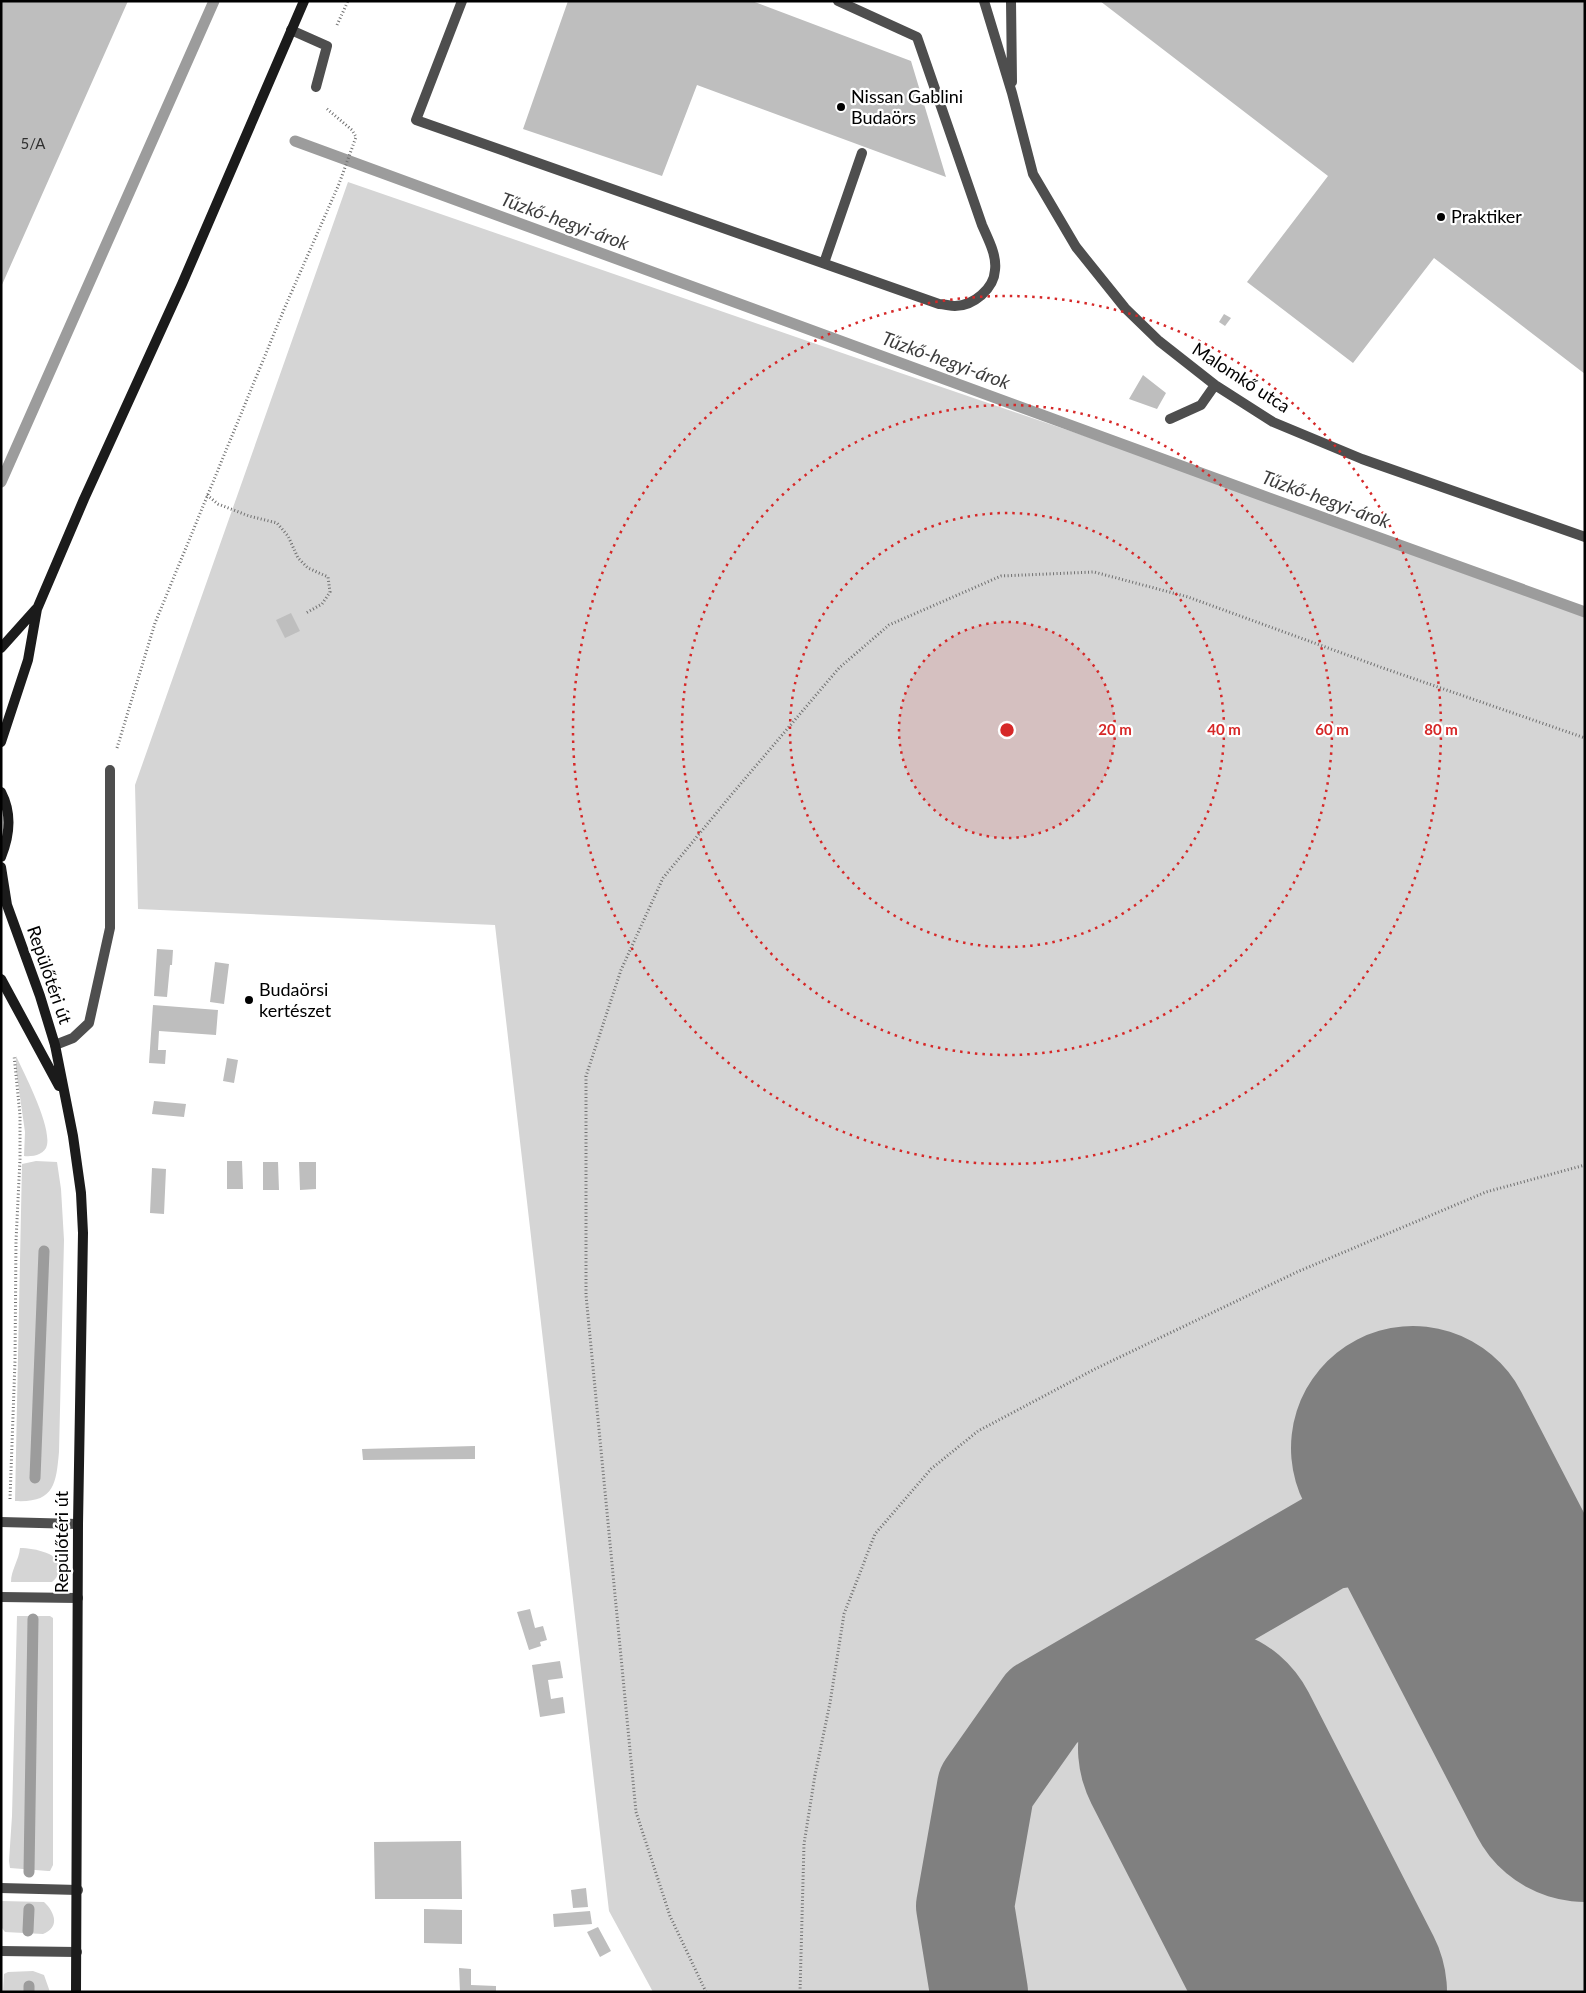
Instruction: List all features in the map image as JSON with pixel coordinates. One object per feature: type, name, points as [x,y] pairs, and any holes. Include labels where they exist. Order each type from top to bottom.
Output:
[{"type":"street","points":[[1,742],[28,660],[37,609],[84,499],[182,284],[304,1]]},
{"type":"street","points":[[1,648],[37,609]]},
{"type":"street","points":[[1,792],[6,801],[9,821],[8,841],[1,857]]},
{"type":"street","name":"Repülőtéri út","points":[[1,867],[7,905],[40,996],[55,1045],[76,1155],[81,1192],[83,1233],[78,1524],[78,1890],[76,1992]]},
{"type":"street","name":"Repülőtéri út","points":[[1,979],[64,1094]]},
{"type":"lane","points":[[462,1],[416,120],[939,304],[956,306],[981,296],[991,285],[995,270],[992,248],[982,225],[917,37],[838,1]]},
{"type":"lane","name":"Malomkő utca","points":[[984,1],[1012,93],[1033,174],[1076,247],[1098,277],[1132,315],[1159,341],[1215,385],[1273,422],[1362,459],[1585,537]]},
{"type":"lane","name":"Malomkő utca","points":[[1010,1],[1012,93]]},
{"type":"lane","points":[[291,30],[327,46],[316,87]]},
{"type":"lane","points":[[824,263],[862,153]]},
{"type":"lane","points":[[1170,420],[1201,404],[1215,385]]},
{"type":"lane","points":[[55,1045],[73,1038],[89,1023],[110,928],[110,770]]},
{"type":"lane","points":[[5,1522],[78,1524]]},
{"type":"lane","points":[[1,1597],[78,1598]]},
{"type":"lane","points":[[1,1888],[78,1890]]},
{"type":"lane","points":[[1,1951],[77,1952]]},
{"type":"path","points":[[110,770],[155,624],[285,307],[339,184],[356,137],[352,130],[326,108],[316,87]]},
{"type":"path","points":[[207,495],[218,504],[249,516],[277,523],[288,536],[298,558],[308,568],[328,576],[330,592],[322,604],[306,613]]},
{"type":"path","points":[[706,1992],[670,1916],[636,1812],[586,1295],[586,1076],[621,970],[663,878],[839,668],[889,625],[1001,576],[1094,572],[1188,597],[1585,738]]},
{"type":"path","points":[[5,1522],[16,1362],[16,1241],[20,1159],[20,1114],[14,1052]]},
{"type":"path","points":[[800,1992],[804,1844],[814,1775],[830,1703],[844,1614],[875,1534],[931,1469],[978,1431],[1095,1369],[1297,1272],[1486,1192],[1585,1165]]},
{"type":"shaded area","points":[[348,182],[1585,607],[1585,1992],[653,1992],[609,1911],[495,925],[138,909],[135,785]]},
{"type":"shaded area","points":[[16,1056],[36,1100],[47,1136],[46,1148],[34,1156],[24,1156],[25,1132],[16,1069]]},
{"type":"shaded area","points":[[36,1161],[57,1162],[61,1189],[64,1240],[59,1452],[54,1483],[50,1490],[38,1499],[15,1501],[22,1164]]},
{"type":"shaded area","points":[[20,1548],[37,1550],[53,1556],[59,1561],[61,1567],[59,1574],[52,1582],[11,1582]]},
{"type":"shaded area","points":[[17,1616],[50,1616],[53,1618],[53,1865],[50,1871],[10,1868],[9,1861],[12,1816]]},
{"type":"shaded area","points":[[1,1901],[44,1902],[53,1914],[54,1923],[49,1931],[43,1934],[5,1932],[2,1928]]},
{"type":"shaded area","points":[[33,1971],[44,1975],[50,1992],[3,1992],[4,1974],[8,1972]]},
{"type":"building","points":[[1,1],[128,1],[1,287]]},
{"type":"building","name":"Nissan Gablini Budaörs","points":[[568,1],[752,1],[911,61],[946,177],[697,85],[662,176],[523,129]]},
{"type":"building","name":"Praktiker","points":[[1100,1],[1585,1],[1585,374],[1434,258],[1353,363],[1247,282],[1328,176]]},
{"type":"building","points":[[1224,314],[1231,318],[1225,326],[1219,322]]},
{"type":"building","points":[[1143,375],[1166,393],[1157,409],[1129,399]]},
{"type":"building","points":[[291,613],[300,631],[285,638],[276,620]]},
{"type":"building","points":[[157,949],[173,950],[167,997],[154,996]]},
{"type":"building","points":[[215,962],[229,964],[224,1004],[210,1002]]},
{"type":"building","points":[[153,1005],[218,1010],[216,1035],[159,1031],[158,1050],[166,1050],[165,1064],[149,1063]]},
{"type":"building","points":[[227,1058],[238,1060],[234,1083],[223,1081]]},
{"type":"building","points":[[154,1101],[186,1104],[184,1117],[152,1114]]},
{"type":"building","points":[[227,1161],[242,1161],[243,1189],[227,1189]]},
{"type":"building","points":[[263,1162],[278,1162],[279,1190],[263,1190]]},
{"type":"building","points":[[299,1162],[316,1162],[316,1189],[300,1190]]},
{"type":"building","points":[[152,1168],[166,1169],[164,1214],[150,1213]]},
{"type":"building","points":[[475,1446],[475,1459],[363,1460],[362,1449]]},
{"type":"building","points":[[530,1609],[535,1628],[543,1626],[547,1640],[540,1642],[541,1646],[529,1650],[517,1612]]},
{"type":"building","points":[[560,1661],[563,1678],[548,1680],[551,1699],[563,1697],[565,1713],[540,1717],[532,1665]]},
{"type":"building","points":[[461,1841],[462,1899],[375,1899],[374,1842]]},
{"type":"building","points":[[586,1888],[588,1907],[573,1908],[571,1890]]},
{"type":"building","points":[[424,1909],[462,1910],[462,1944],[424,1943]]},
{"type":"building","points":[[590,1911],[592,1924],[554,1927],[553,1914]]},
{"type":"building","points":[[598,1927],[611,1951],[600,1957],[587,1932]]},
{"type":"building","points":[[459,1968],[471,1969],[471,1985],[496,1986],[496,1992],[460,1992]]},
{"type":"waterway","points":[[1,482],[214,1]]},
{"type":"waterway","name":"Tűzkő-hegyi-árok","points":[[295,141],[1585,612]]},
{"type":"waterway","points":[[35,1478],[44,1251]]},
{"type":"waterway","points":[[29,1872],[33,1619]]},
{"type":"waterway","points":[[28,1931],[29,1909]]},
{"type":"waterway","points":[[29,1986],[29,1992]]},
{"type":"taxiway","points":[[979,1992],[965,1906],[986,1787],[1043,1706],[1327,1541],[1451,1522]]},
{"type":"runway","points":[[1413,1448],[1585,1780]]},
{"type":"runway","points":[[1200,1748],[1325,1992]]},
{"type":"place","name":"Nissan Gablini Budaörs","points":[[841,107]]},
{"type":"place","name":"Praktiker","points":[[1441,217]]},
{"type":"place","name":"Budaörsi kertészet","points":[[249,1000]]}]
